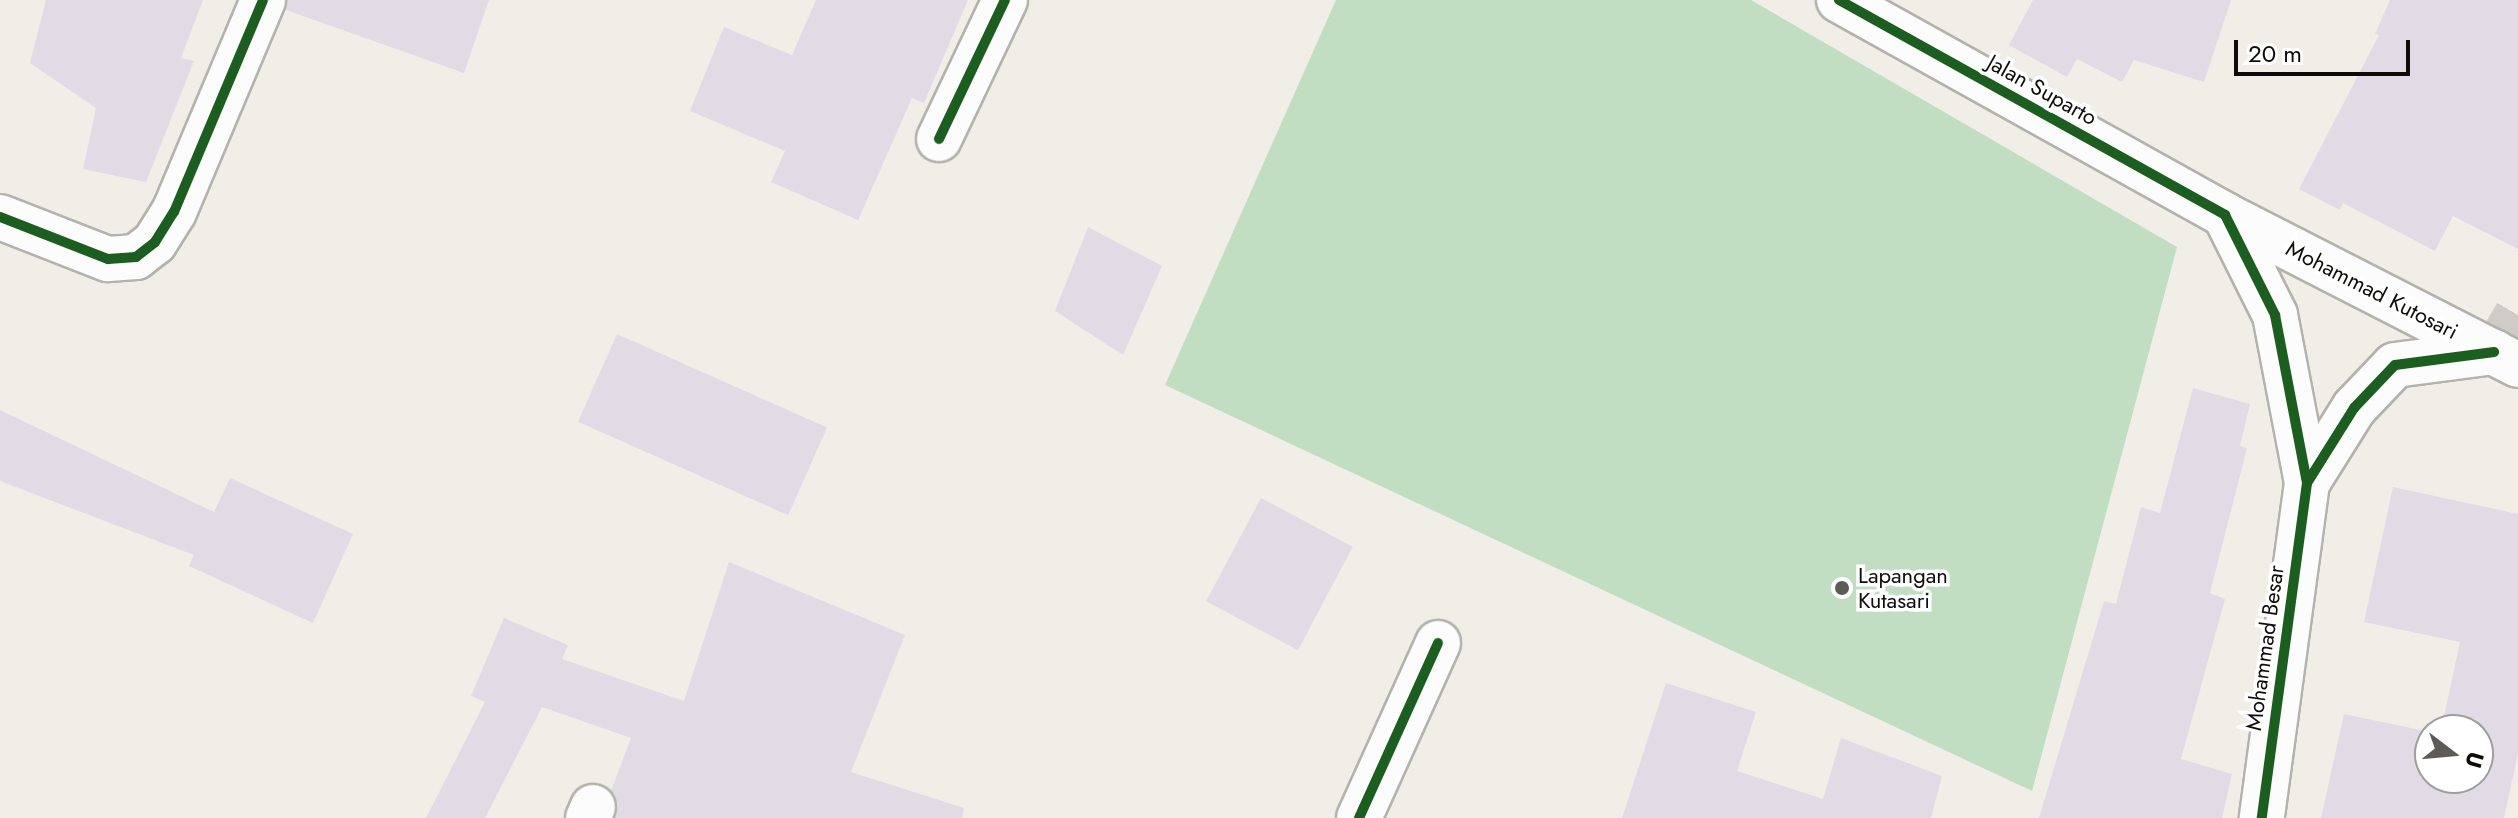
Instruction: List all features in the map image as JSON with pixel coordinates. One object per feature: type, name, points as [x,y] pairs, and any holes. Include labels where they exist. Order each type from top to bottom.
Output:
[{"type":"street","points":[[0,217],[108,259],[136,257],[155,242],[174,212],[263,0]]},
{"type":"street","points":[[939,139],[1005,0]]},
{"type":"street","name":"Jalan Suparto","points":[[1839,0],[2225,215]]},
{"type":"street","points":[[2225,215],[2275,315],[2307,483]]},
{"type":"street","name":"Mohammad Kutosari","points":[[2225,215],[2506,358]]},
{"type":"street","points":[[2307,483],[2354,408],[2395,365],[2506,358]]},
{"type":"street","name":"Mohammad Besar","points":[[2262,818],[2307,483]]},
{"type":"street","points":[[1359,818],[1438,643]]},
{"type":"green space","name":"Lapangan Kutasari","points":[[1336,0],[1751,0],[2177,247],[2032,791],[1165,385]]},
{"type":"building","points":[[46,0],[203,0],[181,58],[194,61],[146,182],[83,169],[96,108],[30,63]]},
{"type":"building","points":[[287,0],[489,0],[464,73],[286,10]]},
{"type":"building","points":[[816,0],[968,0],[924,103],[912,98],[858,220],[771,182],[785,151],[690,111],[724,27],[792,55]]},
{"type":"building","points":[[2033,0],[2231,0],[2204,82],[2134,60],[2122,82],[2077,59],[2067,77],[2009,45]]},
{"type":"building","points":[[2390,0],[2518,0],[2518,249],[2453,216],[2435,251],[2343,203],[2340,210],[2299,189],[2379,35],[2375,34]]},
{"type":"building","points":[[1088,227],[1162,266],[1123,355],[1055,311]]},
{"type":"building","points":[[617,334],[827,428],[788,515],[578,422]]},
{"type":"building","points":[[2193,388],[2250,404],[2240,446],[2247,448],[2210,593],[2225,599],[2181,759],[2232,774],[2222,818],[2039,818],[2104,601],[2116,604],[2141,507],[2160,513]]},
{"type":"building","points":[[0,410],[214,512],[230,478],[353,534],[313,623],[189,566],[194,555],[0,481]]},
{"type":"building","points":[[2393,487],[2518,514],[2518,753],[2504,818],[2321,818],[2344,714],[2414,729],[2414,794],[2494,794],[2494,714],[2444,714],[2460,642],[2364,622]]},
{"type":"building","points":[[1261,498],[1353,547],[1298,650],[1206,601]]},
{"type":"building","points":[[729,562],[905,635],[851,772],[964,808],[962,818],[615,818],[618,804],[611,791],[631,738],[542,707],[485,818],[426,818],[485,702],[471,696],[504,618],[568,645],[562,659],[684,701]]},
{"type":"building","points":[[1666,683],[1756,712],[1737,771],[1823,799],[1841,738],[1942,776],[1931,818],[1622,818]]},
{"type":"tunnel","points":[[2494,352],[2518,311]]},
{"type":"cycle path","points":[[0,217],[108,259],[136,257],[155,242],[174,212],[263,0]]},
{"type":"cycle path","points":[[939,139],[1005,0]]},
{"type":"cycle path","points":[[1839,0],[2225,215],[2275,315],[2307,483],[2262,818]]},
{"type":"cycle path","points":[[2307,483],[2354,408],[2395,365],[2494,352]]},
{"type":"cycle path","points":[[1359,818],[1438,643]]},
{"type":"place","name":"Lapangan Kutasari","points":[[1842,588]]}]
